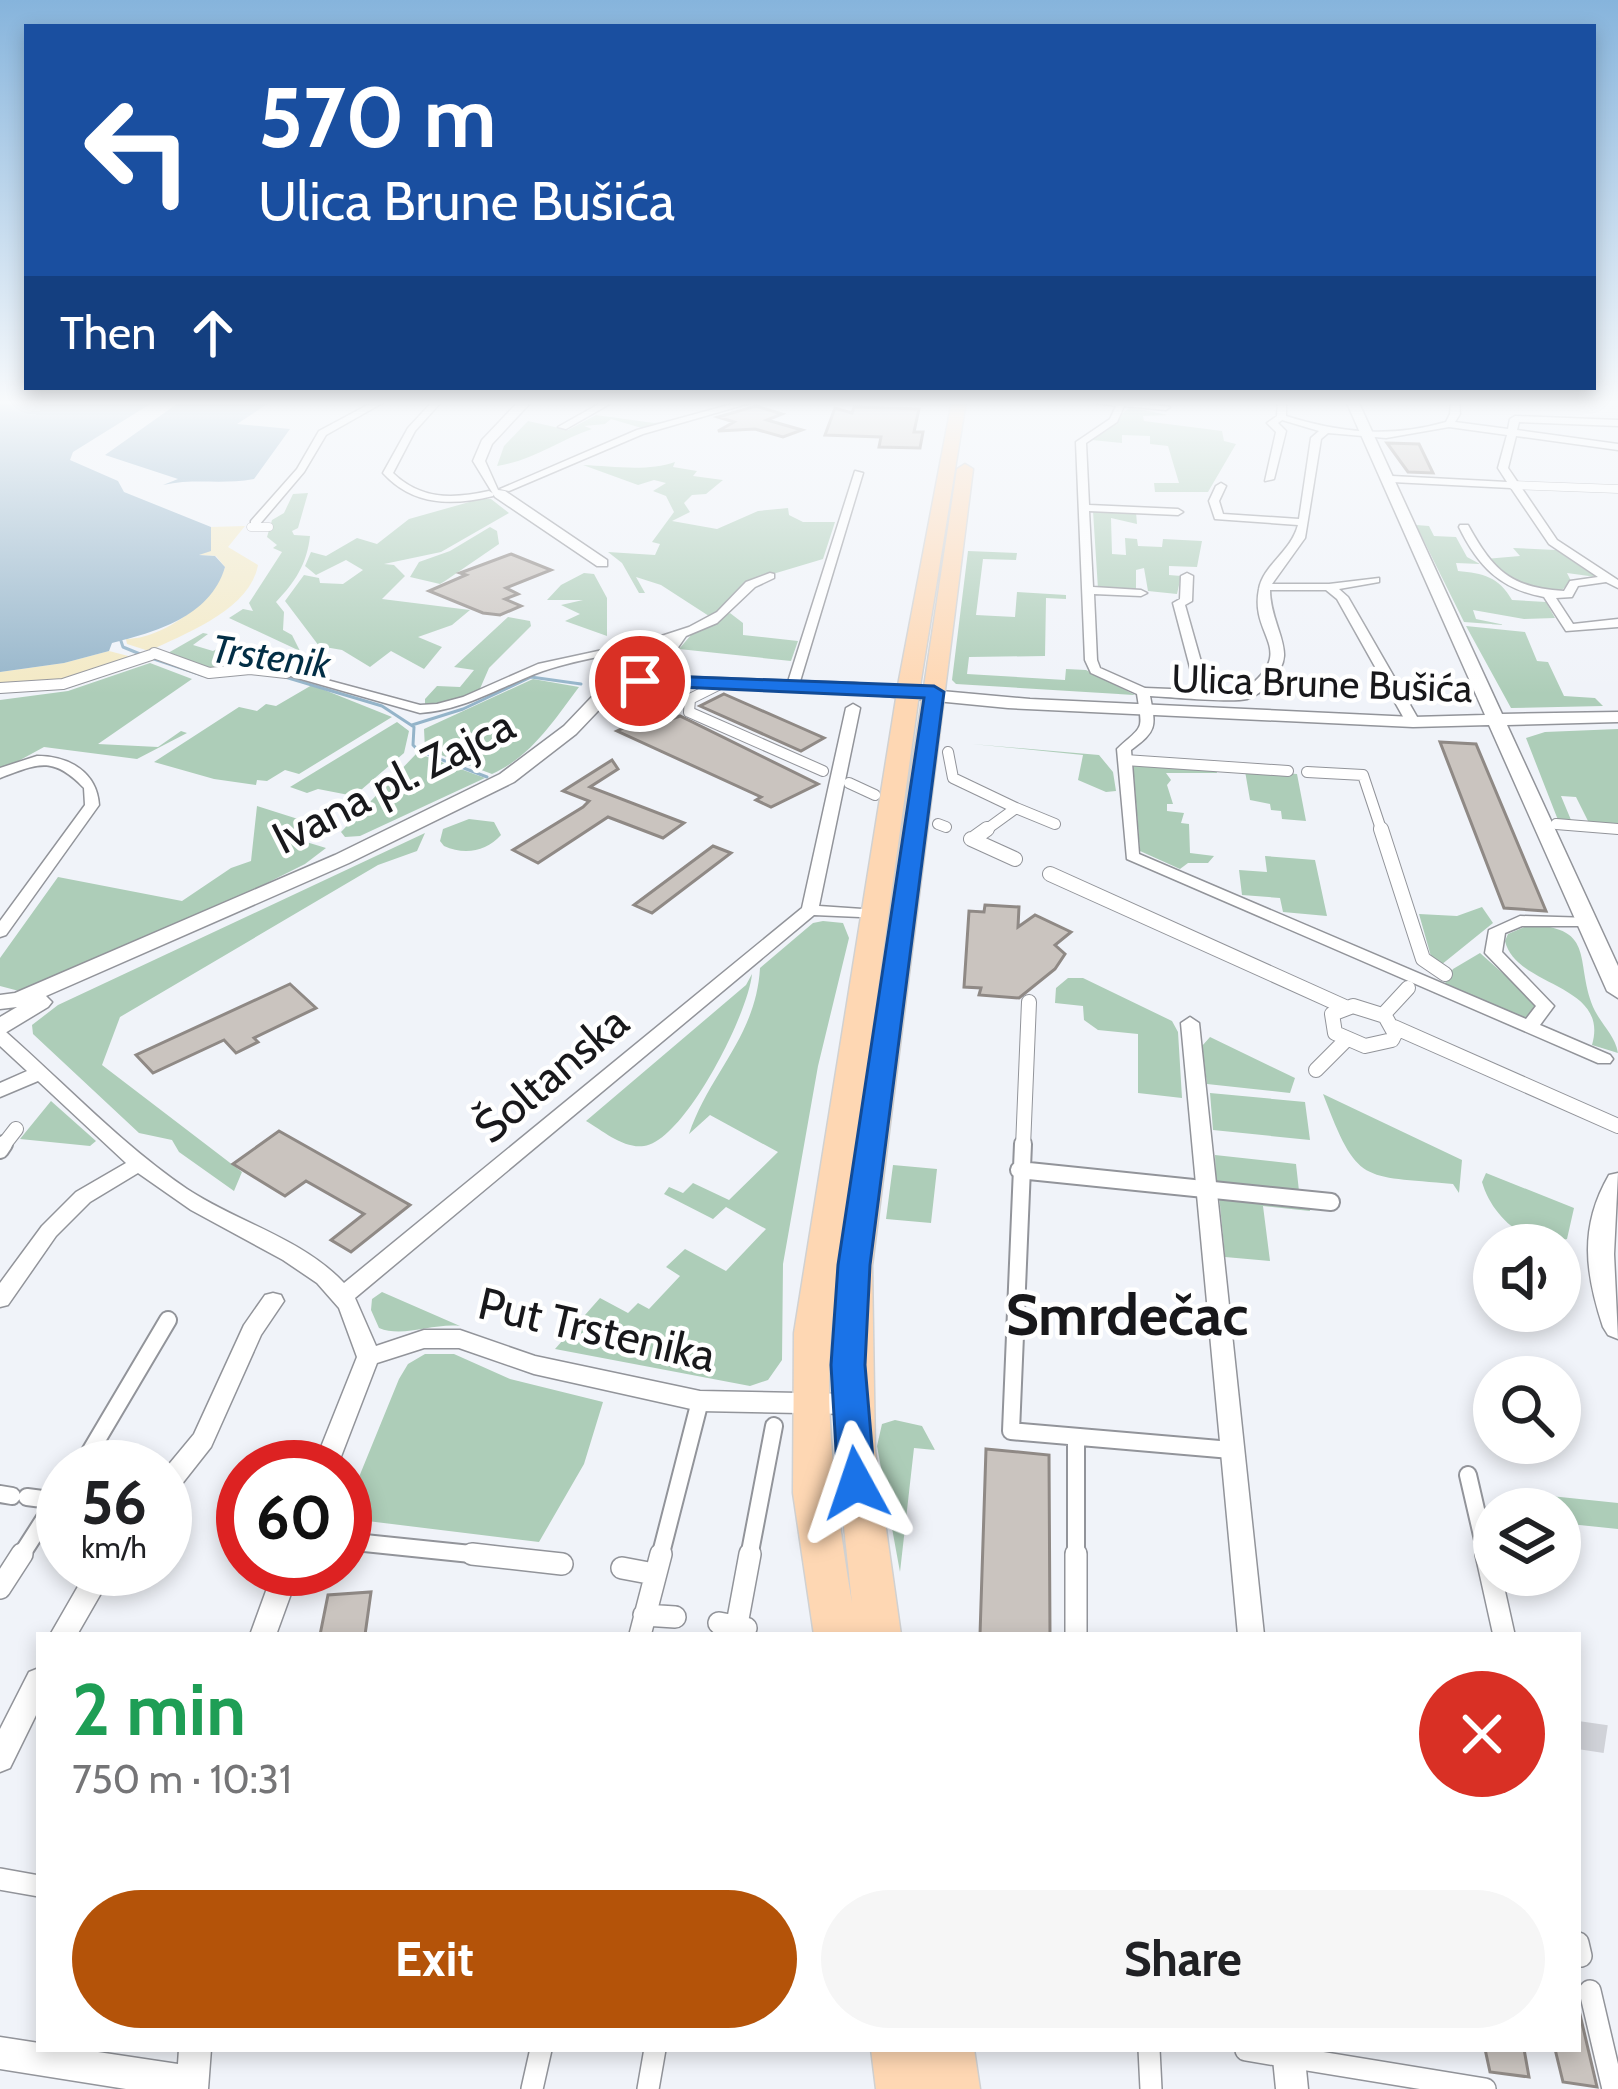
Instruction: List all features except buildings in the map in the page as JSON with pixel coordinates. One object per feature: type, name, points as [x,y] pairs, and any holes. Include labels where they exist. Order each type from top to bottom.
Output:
[{"type":"main road","points":[[879,1632],[860,1518],[850,1403],[854,1265],[946,498]]},
{"type":"main road","points":[[836,1632],[813,1493],[812,1333],[877,915],[956,498]]},
{"type":"main road","points":[[898,2052],[903,2089]]},
{"type":"main road","points":[[947,2052],[953,2089]]},
{"type":"street","points":[[253,525],[276,498]]},
{"type":"street","points":[[436,498],[448,503],[466,498]]},
{"type":"street","points":[[508,498],[602,562]]},
{"type":"street","points":[[792,688],[850,498]]},
{"type":"street","points":[[1084,498],[1093,666],[1145,701],[1246,695],[1276,667],[1281,655],[1264,604],[1264,587],[1292,553],[1307,498]]},
{"type":"street","points":[[1215,498],[1219,517],[1303,522]]},
{"type":"street","points":[[1393,498],[1618,991]]},
{"type":"street","points":[[1522,498],[1553,542],[1611,582]]},
{"type":"street","points":[[1084,508],[1178,512]]},
{"type":"street","points":[[253,525],[268,527]]},
{"type":"street","points":[[1464,527],[1493,576],[1548,595],[1568,595],[1580,580],[1611,582]]},
{"type":"street","points":[[0,688],[62,684],[149,656],[209,673],[242,669],[286,673],[420,710],[440,710],[540,668],[681,635],[717,618],[746,585],[770,576]]},
{"type":"street","points":[[1187,576],[1186,601],[1179,603],[1204,694]]},
{"type":"street","points":[[1264,587],[1375,580]]},
{"type":"street","points":[[1329,586],[1347,604],[1413,722]]},
{"type":"street","points":[[1087,592],[1141,593]]},
{"type":"street","points":[[1548,595],[1570,628],[1618,623]]},
{"type":"street","points":[[661,681],[658,664],[681,635]]},
{"type":"street","name":"Ivana pl. Zajca","points":[[6,1013],[507,778],[570,730],[612,686],[661,681],[720,684]]},
{"type":"street","points":[[720,684],[690,699],[689,712],[823,771]]},
{"type":"street","name":"Ulica Brune Bušića","points":[[720,684],[1023,703],[1145,701],[1413,722],[1618,718]]},
{"type":"street","points":[[1145,701],[1145,734],[1124,749],[1132,856],[1604,1059]]},
{"type":"street","points":[[853,708],[810,910],[877,915]]},
{"type":"street","points":[[948,752],[952,778],[1055,824]]},
{"type":"street","points":[[0,774],[33,758],[71,766],[91,787],[92,805],[0,932]]},
{"type":"street","points":[[1125,760],[1288,771]]},
{"type":"street","points":[[1307,772],[1363,775],[1423,959],[1445,974]]},
{"type":"street","points":[[849,783],[875,795]]},
{"type":"street","points":[[1016,808],[969,838],[1016,859]]},
{"type":"street","points":[[1556,824],[1618,829]]},
{"type":"street","points":[[1050,874],[1612,1124]]},
{"type":"street","name":"Šoltanska","points":[[342,1297],[810,910]]},
{"type":"street","points":[[1529,1027],[1545,1006],[1493,953],[1497,930],[1520,921],[1586,921]]},
{"type":"street","points":[[1389,1021],[1408,988]]},
{"type":"street","points":[[1029,1002],[1010,1431],[1231,1450]]},
{"type":"street","points":[[1345,1007],[1330,1020],[1346,1040],[1365,1046],[1385,1044],[1395,1034],[1389,1021]]},
{"type":"street","points":[[6,1013],[22,1052],[140,1163],[234,1228],[326,1278],[342,1297],[360,1328],[368,1357],[336,1440]]},
{"type":"street","points":[[1190,1023],[1251,1632]]},
{"type":"street","points":[[1316,1070],[1346,1040]]},
{"type":"street","points":[[0,1091],[40,1072]]},
{"type":"street","points":[[0,1150],[16,1129]]},
{"type":"street","points":[[0,1299],[49,1231],[83,1197],[140,1163]]},
{"type":"street","points":[[1018,1170],[1331,1202]]},
{"type":"street","points":[[1618,1182],[1606,1204],[1597,1247],[1618,1327]]},
{"type":"street","points":[[192,1454],[203,1440],[252,1330],[273,1301]]},
{"type":"street","points":[[96,1440],[168,1320]]},
{"type":"street","name":"Put Trstenika","points":[[368,1357],[424,1340],[460,1339],[534,1364],[700,1401],[850,1403]]},
{"type":"street","points":[[675,1617],[642,1625],[700,1401]]},
{"type":"street","points":[[734,1628],[774,1426]]},
{"type":"street","points":[[1076,1437],[1076,1632]]},
{"type":"street","points":[[1468,1474],[1503,1632]]},
{"type":"street","points":[[0,1588],[36,1534]]},
{"type":"street","points":[[372,1544],[562,1564]]},
{"type":"street","points":[[622,1568],[654,1574]]},
{"type":"street","points":[[65,1632],[86,1596]]},
{"type":"street","points":[[264,1632],[277,1596]]},
{"type":"street","points":[[0,1758],[36,1687]]},
{"type":"street","points":[[0,1879],[36,1885]]},
{"type":"street","points":[[1590,1991],[1613,2089]]},
{"type":"street","points":[[0,2054],[192,2086],[195,2052]]},
{"type":"street","points":[[532,2089],[540,2052]]},
{"type":"street","points":[[648,2089],[654,2052]]},
{"type":"street","points":[[1149,2052],[1150,2089]]},
{"type":"street","points":[[1292,2089],[1288,2052],[1485,2089]]},
{"type":"green space","points":[[291,498],[306,498],[298,528],[292,531],[310,536],[306,555],[276,602],[284,612],[283,630],[292,635],[300,651],[229,618],[243,609],[253,611],[249,603],[282,552],[267,537],[272,520],[284,513]]},
{"type":"green space","points":[[667,498],[689,498],[684,503],[690,512],[672,521],[717,529],[758,511],[788,508],[789,515],[803,522],[835,522],[823,559],[746,582],[712,618],[661,585],[636,577],[645,593],[639,593],[622,563],[608,552],[655,555],[660,544],[652,542],[674,512]]},
{"type":"green space","points":[[491,499],[509,513],[441,552],[384,564],[394,565],[405,576],[382,599],[470,610],[452,625],[418,637],[442,647],[424,669],[391,651],[370,667],[342,650],[319,646],[285,601],[304,575],[319,578],[320,583],[343,584],[363,570],[346,560],[316,575],[305,566],[311,552],[326,556],[357,538],[377,544],[409,519]]},
{"type":"green space","points":[[1093,511],[1136,512],[1137,524],[1111,518],[1112,554],[1126,555],[1125,538],[1137,539],[1138,546],[1162,547],[1163,539],[1202,541],[1197,567],[1169,566],[1169,575],[1181,576],[1177,594],[1148,591],[1144,568],[1136,570],[1136,591],[1098,589]]},
{"type":"green space","points":[[1416,525],[1429,526],[1434,536],[1456,537],[1467,557],[1480,564],[1456,563],[1458,571],[1490,578],[1512,600],[1546,602],[1555,618],[1524,619],[1473,610],[1476,619],[1505,625],[1464,622]]},
{"type":"green space","points":[[490,527],[497,531],[499,544],[445,581],[410,577],[419,562],[450,551]]},
{"type":"green space","points":[[1513,548],[1556,550],[1596,577],[1567,573],[1571,581],[1560,592],[1510,583],[1485,559],[1520,556]]},
{"type":"green space","points":[[968,551],[1017,553],[1016,560],[983,559],[976,615],[1015,617],[1017,592],[1066,595],[1066,599],[1046,598],[1045,656],[969,657],[967,674],[1065,680],[1066,669],[1086,670],[1135,695],[956,684],[952,680]]},
{"type":"green space","points":[[584,573],[594,574],[607,598],[607,636],[565,621],[580,614],[561,605],[583,600],[547,600],[561,585]]},
{"type":"green space","points":[[730,613],[743,623],[743,635],[798,641],[791,661],[679,649],[691,635]]},
{"type":"green space","points":[[508,617],[530,621],[531,626],[489,668],[479,691],[436,707],[425,706],[425,699],[437,686],[460,687],[474,670],[454,667]]},
{"type":"green space","points":[[1466,626],[1525,632],[1537,661],[1548,662],[1564,696],[1595,698],[1603,706],[1511,708]]},
{"type":"green space","points":[[208,634],[193,645],[213,651],[228,643],[288,662],[280,667],[206,671],[168,653]]},
{"type":"green space","points":[[150,663],[192,679],[98,744],[158,747],[181,731],[187,733],[137,759],[44,747],[0,771],[0,700],[68,691]]},
{"type":"green space","points":[[533,679],[579,687],[541,736],[506,766],[492,774],[425,749],[424,729]]},
{"type":"green space","points":[[312,685],[392,717],[299,774],[285,770],[267,781],[257,780],[256,785],[154,762],[239,707],[257,711],[266,704],[276,706]]},
{"type":"green space","points":[[397,722],[409,731],[404,753],[354,796],[290,787]]},
{"type":"green space","points":[[1618,729],[1618,823],[1589,823],[1576,797],[1561,796],[1571,820],[1558,820],[1526,738],[1545,732]]},
{"type":"green space","points":[[972,744],[1099,755],[1113,772],[1116,791],[1106,792],[1078,780],[1083,755]]},
{"type":"green space","points":[[417,753],[485,778],[360,836],[345,837],[341,832]]},
{"type":"green space","points":[[1133,764],[1216,768],[1217,773],[1166,773],[1173,804],[1167,804],[1167,811],[1184,813],[1181,823],[1189,824],[1190,853],[1214,856],[1208,863],[1188,863],[1180,869],[1140,851]]},
{"type":"green space","points":[[1245,771],[1297,774],[1306,821],[1282,819],[1281,811],[1271,810],[1270,804],[1250,800]]},
{"type":"green space","points":[[257,806],[320,826],[303,841],[326,848],[263,885],[19,991],[0,986],[0,958],[58,877],[182,901],[231,868],[251,861]]},
{"type":"green space","points":[[469,819],[494,822],[501,835],[474,850],[444,846],[440,841],[443,829]]},
{"type":"green space","points":[[425,833],[417,851],[378,865],[120,1017],[102,1065],[242,1172],[234,1191],[179,1152],[172,1140],[139,1133],[33,1034],[32,1025],[58,1005]]},
{"type":"green space","points":[[1265,856],[1315,860],[1327,916],[1283,912],[1280,898],[1242,895],[1239,870],[1267,872]]},
{"type":"green space","points":[[1482,907],[1493,923],[1441,965],[1432,960],[1419,914],[1457,916]]},
{"type":"green space","points":[[813,923],[843,923],[849,938],[818,1066],[783,1264],[782,1360],[768,1380],[750,1386],[555,1349],[600,1298],[628,1313],[638,1303],[649,1309],[680,1276],[666,1267],[685,1249],[726,1271],[766,1229],[726,1207],[713,1219],[664,1194],[669,1187],[683,1193],[693,1183],[729,1200],[778,1152],[710,1115],[689,1134],[750,1014],[760,968]]},
{"type":"green space","points":[[1529,925],[1551,927],[1575,941],[1595,1011],[1618,1053],[1592,1045],[1594,1025],[1588,1009],[1513,956],[1505,941],[1508,934]]},
{"type":"green space","points":[[1480,953],[1536,1003],[1527,1020],[1444,985],[1453,969]]},
{"type":"green space","points":[[752,974],[739,1017],[712,1074],[660,1139],[644,1146],[629,1145],[586,1121],[746,985]]},
{"type":"green space","points":[[1068,978],[1083,978],[1172,1021],[1178,1032],[1182,1098],[1138,1093],[1138,1034],[1098,1030],[1084,1020],[1083,1006],[1055,1003],[1056,988]]},
{"type":"green space","points":[[1210,1037],[1295,1078],[1290,1093],[1207,1084],[1202,1046]]},
{"type":"green space","points":[[1210,1093],[1305,1102],[1310,1140],[1213,1130]]},
{"type":"green space","points":[[1323,1094],[1462,1160],[1459,1193],[1453,1184],[1399,1179],[1367,1170],[1345,1146]]},
{"type":"green space","points":[[51,1101],[96,1141],[90,1146],[20,1139]]},
{"type":"green space","points":[[1215,1155],[1296,1164],[1299,1191],[1216,1182]]},
{"type":"green space","points":[[893,1165],[937,1169],[931,1223],[886,1219]]},
{"type":"green space","points":[[1486,1173],[1574,1208],[1570,1224],[1510,1224],[1494,1207],[1482,1182]]},
{"type":"green space","points":[[1219,1195],[1309,1205],[1310,1211],[1263,1206],[1270,1261],[1225,1257]]},
{"type":"green space","points":[[382,1292],[460,1326],[379,1328],[371,1310],[372,1299]]},
{"type":"green space","points":[[425,1354],[454,1354],[510,1379],[603,1402],[584,1464],[539,1542],[372,1522],[372,1445],[408,1364]]},
{"type":"green space","points":[[895,1420],[922,1426],[935,1450],[914,1448],[900,1572],[877,1446],[882,1424]]},
{"type":"green space","points":[[1581,1499],[1618,1503],[1618,1529],[1581,1525]]},
{"type":"sand","name":"Trstenik","points":[[245,526],[228,547],[258,565],[243,595],[214,618],[149,651],[127,644],[126,639],[170,626],[210,593],[225,567],[216,556],[199,555],[208,551],[211,527]]},
{"type":"sand","name":"Trstenik","points":[[109,651],[136,658],[58,681],[0,684],[0,672]]},
{"type":"water","points":[[0,498],[140,498],[211,527],[211,551],[199,555],[215,556],[225,567],[218,584],[194,611],[145,634],[112,643],[109,651],[0,672]]},
{"type":"waterway","name":"Trstenik","points":[[121,641],[123,647],[140,654]]},
{"type":"waterway","name":"Trstenik","points":[[151,658],[202,675]]},
{"type":"waterway","name":"Trstenik","points":[[285,677],[382,706],[414,727],[413,745],[419,751],[487,777]]},
{"type":"waterway","name":"Trstenik","points":[[412,725],[463,709],[531,677],[581,684]]},
{"type":"tunnel","points":[[1581,1735],[1618,1741]]},
{"type":"district","name":"Smrdečac","points":[[1127,1315]]},
{"type":"route","points":[[640,681],[934,692],[854,1265],[848,1365],[856,1483]]}]
